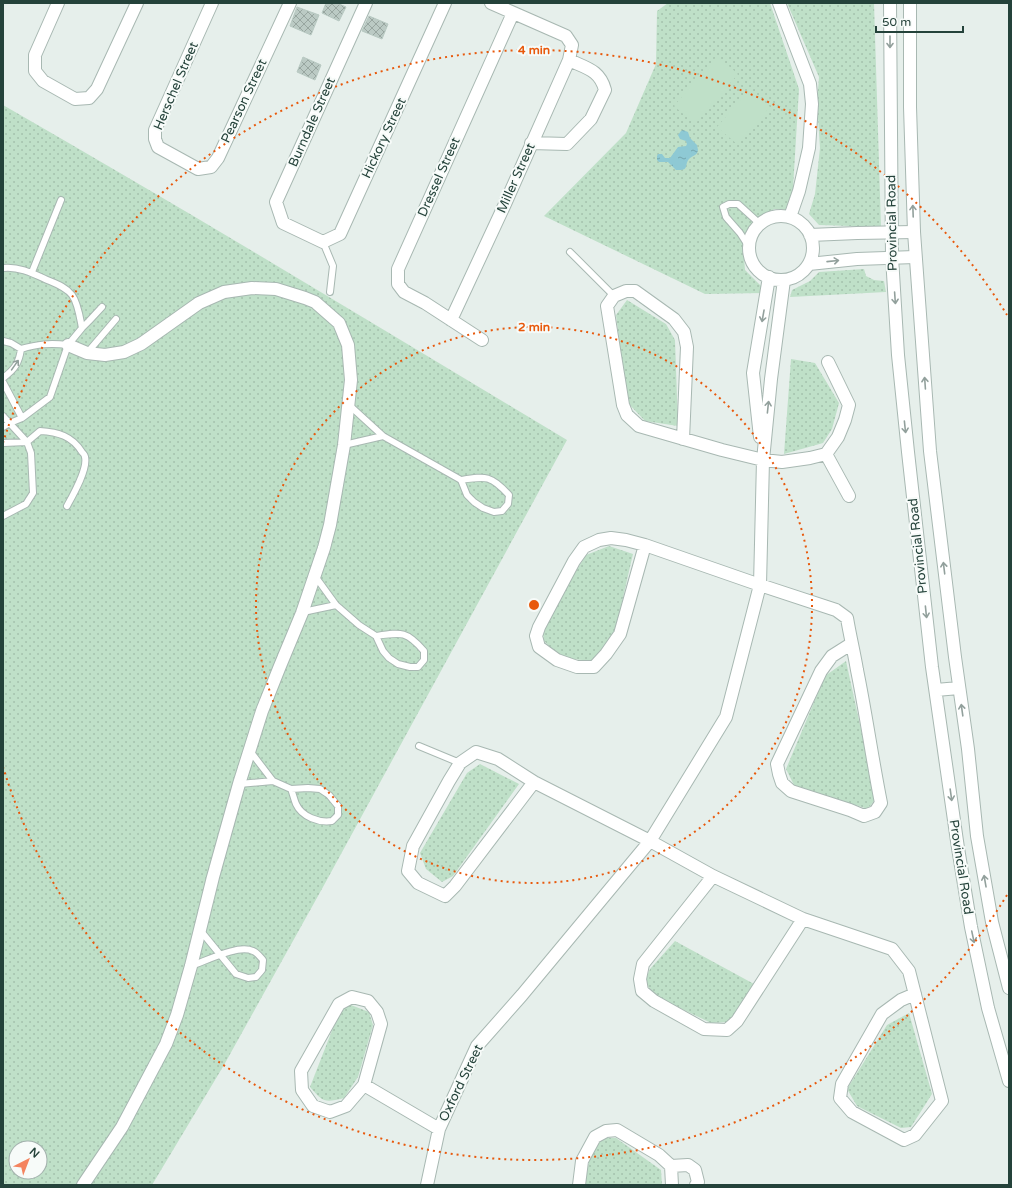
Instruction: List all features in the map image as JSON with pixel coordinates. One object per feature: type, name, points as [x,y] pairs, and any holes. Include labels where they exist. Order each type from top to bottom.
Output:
[{"type":"street","points":[[58,3],[35,55],[35,71],[43,81],[75,99],[89,98],[97,89],[137,3]]},
{"type":"street","name":"Herschel Street","points":[[179,159],[158,148],[155,139],[155,130],[212,3]]},
{"type":"street","name":"Pearson Street","points":[[179,159],[198,168],[211,167],[218,158],[290,3]]},
{"type":"street","name":"Burndale Street","points":[[323,242],[283,223],[276,202],[366,3]]},
{"type":"street","name":"Hickory Street","points":[[323,242],[340,234],[445,3]]},
{"type":"street","points":[[491,3],[566,36]]},
{"type":"street","points":[[491,3],[566,36]]},
{"type":"street","points":[[779,3],[810,84],[812,104],[809,148],[799,191],[790,217]]},
{"type":"street","name":"Provincial Road","points":[[890,3],[891,232],[898,355],[907,444],[936,690],[958,848],[971,927],[988,1008],[1009,1081]]},
{"type":"street","name":"Provincial Road","points":[[910,3],[910,107],[915,257],[930,451],[959,688],[968,749],[977,836],[992,922],[1009,988]]},
{"type":"street","name":"Dressel Street","points":[[482,340],[425,303],[404,292],[398,284],[398,269],[513,12]]},
{"type":"street","name":"Miller Street","points":[[451,320],[505,204],[569,60],[572,45],[566,36]]},
{"type":"street","points":[[531,143],[567,144],[591,119],[605,90],[603,81],[595,72],[569,60]]},
{"type":"street","points":[[780,216],[790,217],[799,221],[806,228],[813,245],[812,254],[809,264],[803,272],[784,280],[776,280],[769,278],[754,265],[750,256],[749,247],[751,238],[754,230],[769,218],[780,216]]},
{"type":"street","points":[[810,236],[914,232]]},
{"type":"street","points":[[809,264],[857,259],[915,257]]},
{"type":"street","points":[[763,460],[753,373],[769,278]]},
{"type":"street","points":[[763,460],[771,378],[784,280]]},
{"type":"street","points":[[68,345],[87,353],[105,355],[124,352],[141,344],[199,303],[224,292],[252,288],[276,290],[315,302],[339,323],[348,345],[351,380],[344,445],[330,525],[324,548],[302,613],[262,711],[239,784],[177,1015],[166,1044],[122,1127],[83,1185]]},
{"type":"street","points":[[683,439],[687,347],[684,332],[674,319],[635,291],[626,291],[614,296],[607,306],[622,405],[627,415],[639,426],[683,439],[722,450],[763,460],[782,462],[826,454],[838,437],[849,405],[828,362]]},
{"type":"street","points":[[826,454],[849,496]]},
{"type":"street","name":"Oxford Street","points":[[427,1185],[439,1129],[477,1046],[522,995],[650,841],[726,718],[760,585],[763,460]]},
{"type":"street","points":[[645,545],[620,634],[606,654],[594,667],[577,667],[557,660],[540,647],[536,636],[539,627],[574,561],[584,548],[599,540],[611,538],[645,545],[836,610],[847,618],[881,802],[874,812],[864,816],[791,791],[782,782],[778,774],[778,764],[821,671],[832,656],[851,644]]},
{"type":"street","points":[[936,690],[959,688]]},
{"type":"street","points":[[534,782],[455,886],[445,896],[418,883],[408,871],[413,846],[448,781],[460,763],[476,752],[498,759],[534,782],[650,841],[713,876],[803,918],[892,949],[909,971],[915,994],[942,1101],[915,1135],[904,1140],[852,1112],[840,1098],[842,1084],[882,1014],[901,1000],[915,994]]},
{"type":"street","points":[[713,876],[643,964],[640,979],[642,991],[654,1001],[704,1029],[727,1030],[737,1021],[803,918]]},
{"type":"street","points":[[352,997],[368,1001],[377,1012],[381,1024],[364,1085],[346,1106],[330,1112],[313,1106],[302,1090],[302,1070],[338,1004],[352,997]]},
{"type":"street","points":[[364,1085],[439,1129]]},
{"type":"street","points":[[579,1185],[582,1161],[595,1136],[606,1131],[617,1130],[658,1155],[672,1166],[688,1165],[695,1170],[698,1182],[696,1185]]},
{"type":"street","points":[[672,1166],[672,1185]]},
{"type":"lane","points":[[32,272],[61,200]]},
{"type":"lane","points":[[749,247],[740,233],[726,217],[722,207],[730,204],[738,204],[760,224]]},
{"type":"lane","points":[[323,242],[333,266],[330,292]]},
{"type":"lane","points":[[570,252],[614,296]]},
{"type":"lane","points":[[3,268],[8,267],[32,272],[62,286],[72,295],[80,314],[82,328]]},
{"type":"lane","points":[[3,427],[22,418],[50,397],[68,345],[102,307]]},
{"type":"lane","points":[[87,353],[116,319]]},
{"type":"lane","points":[[3,341],[11,343],[21,349],[35,345],[68,345]]},
{"type":"lane","points":[[3,378],[19,360],[21,349]]},
{"type":"lane","points":[[3,382],[22,418]]},
{"type":"lane","points":[[348,404],[383,436],[461,480],[467,495],[482,508],[494,512],[502,511],[508,504],[509,495],[491,478],[479,477],[461,480]]},
{"type":"lane","points":[[3,416],[27,442],[31,453],[33,493],[26,504],[3,516]]},
{"type":"lane","points":[[3,443],[27,442],[40,431],[48,431],[67,437],[79,446],[86,457],[82,478],[67,506]]},
{"type":"lane","points":[[344,445],[383,436]]},
{"type":"lane","points":[[315,576],[336,605],[376,636],[382,651],[389,658],[398,664],[410,668],[418,667],[424,660],[424,651],[406,634],[394,633],[376,636]]},
{"type":"lane","points":[[302,613],[336,605]]},
{"type":"lane","points":[[419,746],[460,763]]},
{"type":"lane","points":[[250,751],[273,781],[291,789],[320,789],[338,806],[338,815],[332,822],[312,819],[296,806],[291,789]]},
{"type":"lane","points":[[239,784],[273,781]]},
{"type":"lane","points":[[191,966],[220,955],[234,950],[241,949],[254,951],[263,960],[262,970],[256,977],[248,978],[236,974],[220,955],[200,930]]},
{"type":"green space","points":[[668,3],[770,3],[799,89],[793,188],[787,210],[775,209],[763,214],[752,227],[743,244],[745,270],[762,287],[763,293],[705,294],[544,216],[626,133],[656,64],[657,11]]},
{"type":"green space","points":[[787,3],[874,3],[881,227],[819,225],[809,214],[815,194],[820,148],[817,103],[819,77]]},
{"type":"green space","points":[[717,56],[738,74],[695,124],[674,106]]},
{"type":"green space","points":[[750,89],[770,107],[737,144],[717,127]]},
{"type":"green space","points":[[3,105],[215,229],[567,440],[224,1065],[152,1185],[3,1185]]},
{"type":"green space","points":[[864,269],[866,276],[874,280],[884,281],[886,292],[790,297],[792,290],[810,281],[819,272]]},
{"type":"green space","points":[[627,300],[666,324],[675,340],[678,426],[645,421],[627,402],[616,315]]},
{"type":"green space","points":[[791,359],[815,363],[839,403],[832,429],[823,443],[784,454]]},
{"type":"green space","points":[[609,546],[633,554],[615,632],[593,661],[561,658],[544,641],[542,627],[586,555]]},
{"type":"green space","points":[[846,661],[876,798],[868,809],[794,785],[786,769],[825,676]]},
{"type":"green space","points":[[480,764],[519,784],[453,876],[442,882],[426,869],[420,853],[467,773]]},
{"type":"green space","points":[[675,941],[754,984],[736,1015],[726,1022],[711,1023],[655,996],[647,985],[647,976],[650,969]]},
{"type":"green space","points":[[351,1005],[369,1012],[373,1025],[358,1077],[344,1098],[328,1101],[324,1100],[310,1087],[340,1010]]},
{"type":"green space","points":[[909,1013],[932,1094],[911,1127],[901,1128],[857,1106],[847,1089],[887,1025]]},
{"type":"green space","points":[[607,1138],[616,1138],[661,1170],[662,1185],[585,1185],[589,1161],[599,1142]]},
{"type":"water","points":[[683,130],[688,132],[690,138],[697,145],[698,150],[696,154],[689,159],[685,169],[676,170],[668,162],[659,162],[657,160],[657,156],[658,154],[662,154],[665,158],[670,158],[678,147],[686,146],[686,141],[680,139],[678,135]]},
{"type":"building","points":[[326,3],[337,3],[346,7],[339,21],[322,13]]},
{"type":"building","points":[[297,7],[319,15],[311,35],[290,26]]},
{"type":"building","points":[[369,16],[388,24],[382,39],[362,31]]},
{"type":"building","points":[[303,57],[321,65],[315,80],[297,72]]}]
